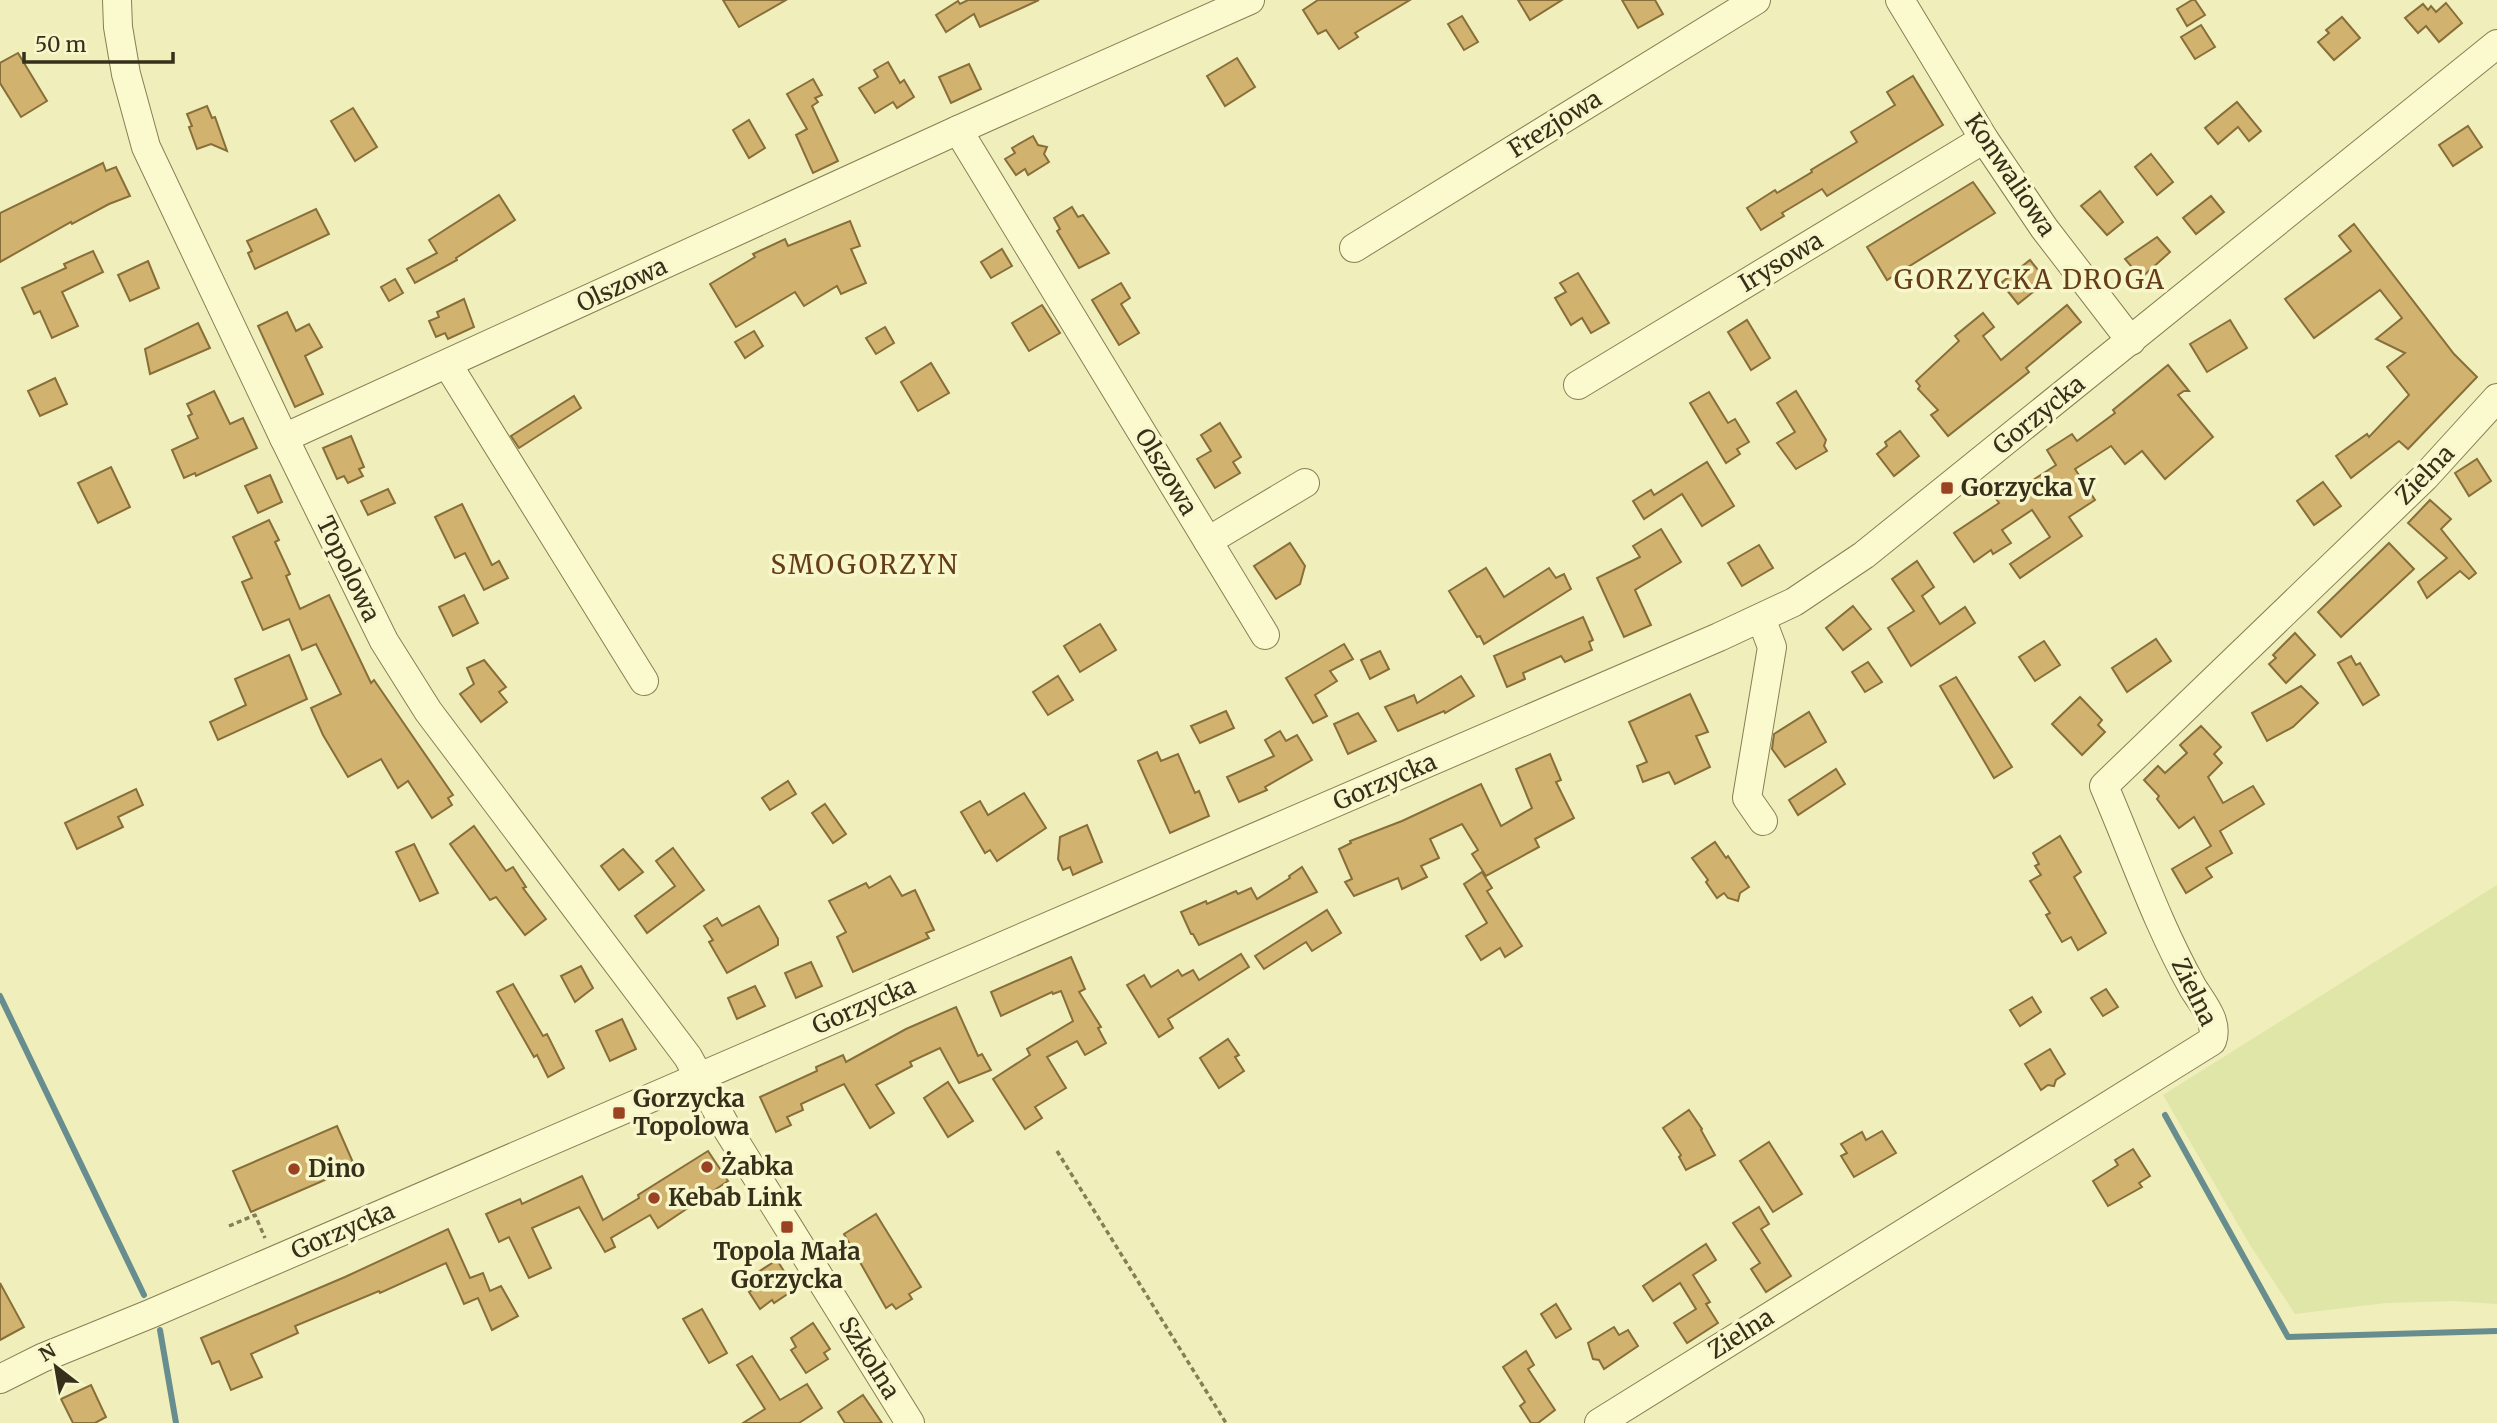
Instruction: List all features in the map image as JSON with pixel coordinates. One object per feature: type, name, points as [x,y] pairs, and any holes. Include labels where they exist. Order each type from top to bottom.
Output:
[{"type":"street","name":"Topolowa","points":[[117,0],[118,27],[126,74],[146,147],[356,586],[404,675],[428,711],[674,1038],[699,1077]]},
{"type":"street","name":"Olszowa","points":[[284,438],[958,130],[1250,0]]},
{"type":"street","name":"Frezjowa","points":[[1354,248],[1756,0]]},
{"type":"street","name":"Konwaliowa","points":[[1900,0],[1984,139],[2044,228],[2131,341]]},
{"type":"street","name":"Gorzycka","points":[[0,1379],[42,1358],[150,1314],[1761,618],[1818,587],[1864,555],[2497,44]]},
{"type":"street","name":"Olszowa","points":[[958,130],[1265,635]]},
{"type":"street","name":"Irysowa","points":[[1578,385],[1984,139]]},
{"type":"street","points":[[448,365],[644,681]]},
{"type":"street","name":"Zielna","points":[[1599,1423],[2212,1041],[2215,1032],[2213,1021],[2180,964],[2104,786],[2425,477],[2497,398]]},
{"type":"street","points":[[1208,541],[1305,483]]},
{"type":"street","points":[[1761,618],[1772,647],[1747,798],[1763,821]]},
{"type":"street","name":"Szkolna","points":[[699,1077],[733,1138],[910,1423]]},
{"type":"path","points":[[1057,1151],[1226,1423]]},
{"type":"path","points":[[229,1226],[255,1214],[270,1250]]},
{"type":"green space","points":[[2497,885],[2497,1304],[2455,1301],[2386,1303],[2295,1314],[2250,1245],[2163,1095]]},
{"type":"building","points":[[723,0],[786,0],[739,27]]},
{"type":"building","points":[[968,0],[1039,0],[980,27],[974,14],[946,32],[936,15],[958,1],[960,4]]},
{"type":"building","points":[[1318,0],[1410,0],[1355,33],[1358,37],[1339,49],[1326,30],[1318,34],[1303,10]]},
{"type":"building","points":[[1518,0],[1562,0],[1530,20]]},
{"type":"building","points":[[1622,0],[1655,0],[1663,14],[1638,28]]},
{"type":"building","points":[[2195,0],[2205,15],[2187,26],[2177,9]]},
{"type":"building","points":[[2446,3],[2462,23],[2439,42],[2426,26],[2418,33],[2405,18],[2423,4],[2428,10],[2431,6],[2436,12]]},
{"type":"building","points":[[1462,16],[1478,42],[1464,50],[1448,24]]},
{"type":"building","points":[[2342,17],[2360,38],[2334,60],[2318,42],[2329,33],[2326,30]]},
{"type":"building","points":[[2201,25],[2215,47],[2195,59],[2181,37]]},
{"type":"building","points":[[18,53],[47,101],[21,117],[0,83],[0,63]]},
{"type":"building","points":[[1237,58],[1255,87],[1225,106],[1207,76]]},
{"type":"building","points":[[888,62],[900,83],[904,80],[914,97],[897,108],[893,102],[875,113],[859,88],[878,77],[874,70]]},
{"type":"building","points":[[969,64],[981,89],[951,103],[939,77]]},
{"type":"building","points":[[1913,76],[1943,125],[1827,196],[1822,189],[1782,213],[1784,216],[1761,230],[1747,208],[1775,190],[1777,193],[1812,172],[1811,170],[1857,142],[1851,132],[1895,105],[1887,92]]},
{"type":"building","points":[[813,79],[822,95],[815,98],[818,102],[812,106],[838,161],[813,173],[796,135],[807,129],[787,94]]},
{"type":"building","points":[[2237,102],[2261,131],[2249,141],[2238,127],[2218,144],[2205,128]]},
{"type":"building","points":[[207,106],[212,118],[215,117],[227,151],[211,144],[197,149],[187,114]]},
{"type":"building","points":[[353,108],[377,147],[355,161],[331,121]]},
{"type":"building","points":[[749,120],[765,148],[749,158],[733,130]]},
{"type":"building","points":[[2468,126],[2482,147],[2453,166],[2439,145]]},
{"type":"building","points":[[1033,136],[1038,145],[1047,147],[1044,154],[1049,162],[1028,175],[1025,169],[1016,175],[1005,159],[1015,153],[1012,148]]},
{"type":"building","points":[[2151,154],[2173,182],[2157,195],[2135,167]]},
{"type":"building","points":[[103,163],[106,171],[116,167],[130,196],[72,224],[71,222],[0,262],[0,213]]},
{"type":"building","points":[[1973,182],[1995,213],[1887,280],[1867,247]]},
{"type":"building","points":[[2100,191],[2123,222],[2107,235],[2081,206]]},
{"type":"building","points":[[499,195],[515,220],[456,258],[457,260],[415,283],[407,269],[437,253],[429,240]]},
{"type":"building","points":[[2211,196],[2224,212],[2196,234],[2183,218]]},
{"type":"building","points":[[1072,207],[1078,217],[1083,215],[1109,253],[1079,268],[1057,231],[1060,229],[1054,218]]},
{"type":"building","points":[[316,209],[329,234],[255,269],[248,253],[252,251],[247,241]]},
{"type":"building","points":[[850,221],[860,246],[851,249],[866,283],[841,294],[837,286],[804,306],[795,292],[736,327],[710,284],[755,257],[753,254],[785,239],[788,246]]},
{"type":"building","points":[[2354,224],[2454,354],[2477,377],[2408,449],[2399,441],[2351,478],[2336,456],[2367,434],[2369,437],[2409,395],[2387,367],[2405,353],[2376,339],[2402,318],[2380,290],[2314,338],[2285,299],[2351,251],[2339,236]]},
{"type":"building","points":[[2157,237],[2170,252],[2141,278],[2125,259]]},
{"type":"building","points":[[1002,249],[1012,266],[991,278],[981,262]]},
{"type":"building","points":[[93,251],[103,272],[62,292],[78,326],[52,338],[40,311],[34,314],[22,288],[66,268],[64,264]]},
{"type":"building","points":[[2030,260],[2047,281],[2018,304],[2001,283]]},
{"type":"building","points":[[148,261],[159,288],[130,301],[118,275]]},
{"type":"building","points":[[1578,273],[1609,323],[1591,333],[1582,318],[1571,325],[1555,298],[1566,292],[1560,283]]},
{"type":"building","points":[[395,279],[403,293],[389,301],[381,287]]},
{"type":"building","points":[[1121,283],[1130,298],[1121,304],[1139,333],[1119,345],[1092,300]]},
{"type":"building","points":[[464,299],[474,327],[448,339],[445,333],[436,337],[429,321],[439,317],[437,312]]},
{"type":"building","points":[[1042,305],[1060,333],[1029,351],[1012,323]]},
{"type":"building","points":[[2067,305],[2081,322],[2026,368],[2029,372],[1948,436],[1931,415],[1938,410],[1918,389],[1920,386],[1916,381],[1959,341],[1955,336],[1983,313],[1994,327],[1983,336],[2001,360]]},
{"type":"building","points":[[287,312],[296,331],[309,324],[322,347],[305,356],[323,394],[295,407],[258,326]]},
{"type":"building","points":[[1747,320],[1770,358],[1751,370],[1728,332]]},
{"type":"building","points":[[2230,320],[2247,348],[2207,372],[2190,344]]},
{"type":"building","points":[[198,323],[210,348],[150,374],[145,349]]},
{"type":"building","points":[[885,327],[894,343],[876,354],[866,338]]},
{"type":"building","points":[[754,331],[763,346],[745,358],[735,342]]},
{"type":"building","points":[[931,363],[949,393],[918,411],[901,382]]},
{"type":"building","points":[[2168,365],[2189,391],[2178,395],[2213,437],[2165,479],[2142,451],[2125,464],[2111,446],[2075,469],[2095,500],[2069,517],[2082,536],[2020,578],[2010,564],[2050,537],[2032,510],[2002,530],[2011,543],[1993,554],[1991,550],[1974,562],[1954,533],[1999,503],[1994,496],[2015,482],[2019,489],[2056,465],[2047,450],[2072,434],[2077,441],[2115,413],[2113,410]]},
{"type":"building","points":[[55,378],[67,404],[40,416],[28,391]]},
{"type":"building","points":[[214,391],[230,424],[243,418],[257,448],[196,476],[195,473],[184,478],[172,450],[198,438],[188,416],[192,414],[187,404]]},
{"type":"building","points":[[1796,391],[1826,440],[1824,446],[1827,451],[1796,469],[1777,443],[1795,432],[1777,403]]},
{"type":"building","points":[[1709,392],[1728,423],[1735,419],[1749,442],[1737,449],[1740,454],[1726,463],[1690,403]]},
{"type":"building","points":[[574,396],[581,408],[519,448],[511,436]]},
{"type":"building","points":[[1220,423],[1241,457],[1233,462],[1240,473],[1215,488],[1197,459],[1211,451],[1201,435]]},
{"type":"building","points":[[1900,431],[1919,456],[1894,476],[1877,454],[1887,446],[1885,442]]},
{"type":"building","points":[[351,436],[364,467],[359,469],[363,476],[348,483],[344,476],[337,479],[323,448]]},
{"type":"building","points":[[2477,459],[2491,481],[2469,496],[2455,473]]},
{"type":"building","points":[[1707,462],[1734,506],[1702,526],[1682,494],[1644,519],[1633,501],[1651,490],[1654,495]]},
{"type":"building","points":[[111,467],[130,507],[98,523],[78,483]]},
{"type":"building","points":[[270,475],[282,502],[258,513],[245,486]]},
{"type":"building","points":[[2323,482],[2341,506],[2314,525],[2297,501]]},
{"type":"building","points":[[388,489],[395,503],[368,515],[361,501]]},
{"type":"building","points":[[2430,500],[2451,519],[2441,529],[2476,573],[2469,579],[2460,571],[2427,598],[2418,582],[2447,558],[2408,523]]},
{"type":"building","points":[[462,504],[492,565],[499,561],[508,578],[484,590],[465,553],[455,558],[435,517]]},
{"type":"building","points":[[269,520],[279,540],[275,542],[290,574],[286,576],[300,609],[329,595],[371,683],[374,680],[453,795],[448,798],[452,805],[432,818],[408,781],[398,788],[381,759],[348,777],[323,735],[311,708],[341,694],[316,644],[302,650],[289,619],[263,630],[242,582],[252,578],[233,537]]},
{"type":"building","points":[[1661,529],[1681,562],[1635,590],[1651,625],[1624,637],[1597,578],[1640,557],[1633,546]]},
{"type":"building","points":[[1290,543],[1305,566],[1300,584],[1276,599],[1254,566]]},
{"type":"building","points":[[2389,543],[2414,569],[2341,637],[2318,612]]},
{"type":"building","points":[[1759,545],[1773,568],[1742,586],[1728,563]]},
{"type":"building","points":[[1917,561],[1934,587],[1922,596],[1940,624],[1965,607],[1975,623],[1911,666],[1888,628],[1914,611],[1892,579]]},
{"type":"building","points":[[1486,568],[1504,597],[1549,568],[1556,578],[1564,574],[1571,589],[1484,644],[1449,591]]},
{"type":"building","points":[[464,595],[478,623],[453,636],[439,607]]},
{"type":"building","points":[[1853,606],[1871,629],[1843,650],[1826,628]]},
{"type":"building","points":[[1583,617],[1593,640],[1589,642],[1592,650],[1565,662],[1561,656],[1523,673],[1525,679],[1507,687],[1494,656]]},
{"type":"building","points":[[1100,624],[1116,650],[1080,672],[1064,646]]},
{"type":"building","points":[[2295,633],[2315,655],[2286,683],[2269,664],[2276,658],[2273,655]]},
{"type":"building","points":[[2156,639],[2171,661],[2127,692],[2112,668]]},
{"type":"building","points":[[2044,641],[2060,665],[2035,681],[2019,657]]},
{"type":"building","points":[[1344,644],[1353,659],[1330,671],[1337,681],[1315,695],[1327,716],[1313,723],[1286,678]]},
{"type":"building","points":[[1380,651],[1389,669],[1370,679],[1361,660]]},
{"type":"building","points":[[289,655],[307,699],[218,740],[210,722],[246,705],[235,679]]},
{"type":"building","points":[[2351,656],[2356,665],[2360,663],[2379,695],[2363,705],[2338,663]]},
{"type":"building","points":[[484,660],[506,687],[499,692],[507,702],[481,722],[460,694],[474,684],[467,668]]},
{"type":"building","points":[[1868,662],[1882,682],[1865,692],[1852,672]]},
{"type":"building","points":[[1058,676],[1073,700],[1048,715],[1033,692]]},
{"type":"building","points":[[1461,676],[1474,696],[1445,713],[1444,711],[1398,731],[1385,707],[1414,695],[1417,703]]},
{"type":"building","points":[[1956,677],[2012,767],[1994,778],[1940,686]]},
{"type":"building","points":[[2301,686],[2318,703],[2293,727],[2267,741],[2252,713]]},
{"type":"building","points":[[1690,694],[1708,732],[1696,736],[1710,767],[1675,784],[1669,772],[1643,782],[1637,766],[1647,762],[1629,722]]},
{"type":"building","points":[[2080,697],[2102,720],[2098,725],[2105,732],[2082,755],[2052,724]]},
{"type":"building","points":[[1226,711],[1234,728],[1200,743],[1191,726]]},
{"type":"building","points":[[1809,712],[1826,742],[1785,767],[1772,749],[1774,734]]},
{"type":"building","points":[[1358,713],[1376,741],[1348,754],[1334,724]]},
{"type":"building","points":[[2201,726],[2221,747],[2214,754],[2222,763],[2208,777],[2223,803],[2253,786],[2264,804],[2220,831],[2232,853],[2206,868],[2212,877],[2186,893],[2172,869],[2211,846],[2194,817],[2179,828],[2157,799],[2159,796],[2144,780],[2158,766],[2165,773],[2187,753],[2180,745]]},
{"type":"building","points":[[1280,731],[1286,741],[1297,735],[1312,760],[1265,787],[1267,790],[1239,802],[1227,777],[1274,756],[1265,740]]},
{"type":"building","points":[[1157,752],[1161,761],[1178,754],[1195,793],[1199,791],[1209,816],[1170,833],[1138,761]]},
{"type":"building","points":[[1550,754],[1561,780],[1556,782],[1574,818],[1535,839],[1539,847],[1486,876],[1472,854],[1478,850],[1462,824],[1430,839],[1439,858],[1421,866],[1427,877],[1402,889],[1398,878],[1354,896],[1345,882],[1352,879],[1339,849],[1351,843],[1350,841],[1402,821],[1481,784],[1501,826],[1532,808],[1516,769]]},
{"type":"building","points":[[1836,769],[1845,784],[1798,815],[1789,800]]},
{"type":"building","points":[[788,781],[796,794],[770,810],[762,798]]},
{"type":"building","points":[[136,789],[143,805],[118,817],[123,827],[77,849],[65,823]]},
{"type":"building","points":[[1024,793],[1046,828],[997,861],[990,850],[985,853],[961,812],[980,801],[988,815]]},
{"type":"building","points":[[825,804],[846,834],[833,843],[812,813]]},
{"type":"building","points":[[1087,825],[1102,862],[1073,875],[1070,867],[1063,870],[1058,859],[1060,837]]},
{"type":"building","points":[[474,826],[506,871],[513,867],[526,887],[523,888],[546,919],[525,935],[496,897],[490,900],[450,844]]},
{"type":"building","points":[[2060,836],[2081,872],[2074,877],[2106,933],[2078,950],[2071,937],[2062,942],[2046,915],[2050,913],[2030,881],[2041,875],[2035,866],[2039,864],[2033,853]]},
{"type":"building","points":[[1715,842],[1749,887],[1740,893],[1738,901],[1728,898],[1724,893],[1717,898],[1692,858]]},
{"type":"building","points":[[414,844],[438,893],[420,901],[396,852]]},
{"type":"building","points":[[673,848],[704,890],[647,933],[635,916],[675,886],[656,861]]},
{"type":"building","points":[[623,849],[643,872],[619,890],[601,866]]},
{"type":"building","points":[[1302,867],[1317,892],[1199,945],[1191,934],[1181,912],[1206,901],[1207,904],[1236,891],[1238,894],[1251,888],[1257,899]]},
{"type":"building","points":[[1482,872],[1492,888],[1487,891],[1522,946],[1505,957],[1500,948],[1481,960],[1466,936],[1487,923],[1464,884]]},
{"type":"building","points":[[890,876],[902,896],[915,890],[934,930],[926,933],[929,938],[853,972],[837,937],[846,932],[829,901],[866,883],[869,888]]},
{"type":"building","points":[[759,906],[778,939],[778,945],[727,973],[709,942],[713,940],[704,926],[717,918],[722,926]]},
{"type":"building","points":[[1327,910],[1341,933],[1312,951],[1306,942],[1264,969],[1255,956]]},
{"type":"building","points":[[1241,954],[1249,967],[1168,1019],[1173,1028],[1159,1037],[1127,985],[1144,975],[1151,987],[1178,970],[1182,976],[1193,970],[1199,980]]},
{"type":"building","points":[[1071,957],[1085,989],[1079,992],[1101,1027],[1098,1028],[1106,1043],[1085,1055],[1077,1041],[1047,1057],[1066,1088],[1035,1107],[1042,1118],[1025,1129],[993,1079],[1030,1055],[1027,1049],[1073,1021],[1061,991],[1052,992],[1001,1016],[991,992]]},
{"type":"building","points":[[811,962],[822,986],[796,998],[785,973]]},
{"type":"building","points":[[581,966],[593,988],[575,1002],[561,976]]},
{"type":"building","points":[[513,984],[543,1036],[547,1034],[564,1068],[548,1077],[497,992]]},
{"type":"building","points":[[755,986],[765,1006],[737,1019],[728,998]]},
{"type":"building","points":[[2106,989],[2118,1007],[2103,1016],[2091,998]]},
{"type":"building","points":[[2032,997],[2041,1012],[2020,1026],[2010,1010]]},
{"type":"building","points":[[956,1007],[978,1056],[982,1054],[991,1070],[959,1083],[940,1048],[910,1062],[912,1066],[876,1085],[894,1113],[870,1128],[844,1084],[801,1104],[803,1110],[787,1117],[791,1125],[776,1132],[760,1097],[817,1071],[816,1067],[843,1055],[846,1062],[906,1029]]},
{"type":"building","points":[[622,1019],[636,1049],[610,1061],[596,1031]]},
{"type":"building","points":[[1228,1039],[1239,1055],[1235,1057],[1244,1071],[1219,1088],[1200,1058]]},
{"type":"building","points":[[2050,1049],[2065,1074],[2056,1080],[2054,1086],[2048,1085],[2041,1090],[2025,1064]]},
{"type":"building","points":[[948,1082],[973,1121],[948,1137],[924,1098]]},
{"type":"building","points":[[1689,1110],[1715,1155],[1686,1170],[1679,1157],[1681,1155],[1663,1128]]},
{"type":"building","name":"Dino","points":[[337,1126],[355,1167],[251,1212],[233,1171]]},
{"type":"building","points":[[1882,1131],[1896,1153],[1854,1177],[1841,1156],[1847,1153],[1841,1144],[1862,1132],[1866,1140]]},
{"type":"building","points":[[1769,1142],[1802,1194],[1773,1212],[1740,1161]]},
{"type":"building","points":[[2133,1149],[2150,1176],[2139,1183],[2142,1187],[2108,1206],[2093,1181],[2118,1165],[2115,1160]]},
{"type":"building","points":[[708,1151],[728,1181],[658,1228],[650,1215],[611,1238],[615,1247],[605,1252],[579,1207],[532,1228],[551,1268],[529,1278],[509,1237],[499,1242],[486,1214],[520,1199],[522,1204],[582,1176],[603,1220]]},
{"type":"building","points":[[1759,1207],[1769,1224],[1761,1229],[1791,1276],[1766,1292],[1751,1269],[1760,1263],[1733,1223]]},
{"type":"building","points":[[876,1214],[921,1287],[909,1294],[912,1299],[896,1309],[892,1304],[886,1308],[844,1234]]},
{"type":"building","points":[[448,1229],[470,1278],[483,1273],[490,1291],[501,1286],[518,1316],[492,1330],[478,1298],[464,1304],[446,1263],[380,1293],[379,1291],[295,1326],[298,1333],[251,1354],[262,1377],[231,1390],[219,1361],[212,1364],[201,1338],[345,1277]]},
{"type":"building","points":[[1706,1244],[1716,1260],[1693,1275],[1710,1302],[1706,1304],[1718,1323],[1687,1343],[1674,1323],[1696,1309],[1680,1283],[1653,1301],[1643,1286]]},
{"type":"building","points":[[777,1260],[795,1289],[760,1309],[749,1292],[762,1284],[755,1274]]},
{"type":"building","points":[[0,1283],[24,1327],[0,1340]]},
{"type":"building","points":[[1556,1304],[1571,1329],[1556,1338],[1541,1314]]},
{"type":"building","points":[[702,1309],[727,1353],[709,1363],[683,1319]]},
{"type":"building","points":[[813,1323],[830,1349],[824,1353],[828,1359],[806,1373],[791,1350],[796,1347],[791,1338]]},
{"type":"building","points":[[1614,1327],[1619,1335],[1628,1330],[1638,1346],[1604,1369],[1599,1360],[1593,1359],[1588,1343]]},
{"type":"building","points":[[1526,1351],[1534,1365],[1528,1369],[1555,1410],[1538,1423],[1531,1423],[1520,1406],[1525,1402],[1503,1367]]},
{"type":"building","points":[[752,1356],[780,1400],[807,1384],[822,1408],[799,1423],[743,1423],[765,1409],[737,1365]]},
{"type":"building","points":[[91,1385],[106,1417],[95,1423],[73,1423],[61,1399]]},
{"type":"building","points":[[863,1395],[882,1423],[845,1423],[838,1412]]},
{"type":"waterway","points":[[0,996],[144,1295]]},
{"type":"waterway","points":[[2165,1115],[2288,1337],[2497,1331]]},
{"type":"waterway","points":[[160,1330],[176,1423]]},
{"type":"place","name":"Gorzycka V","points":[[1947,488]]},
{"type":"place","name":"Gorzycka Topolowa","points":[[619,1113]]},
{"type":"place","name":"Żabka","points":[[707,1167]]},
{"type":"place","name":"Dino","points":[[294,1169]]},
{"type":"place","name":"Kebab Link","points":[[654,1198]]},
{"type":"place","name":"Topola Mała Gorzycka","points":[[787,1227]]},
{"type":"district","name":"GORZYCKA DROGA","points":[[2030,280]]},
{"type":"district","name":"SMOGORZYN","points":[[865,565]]}]
